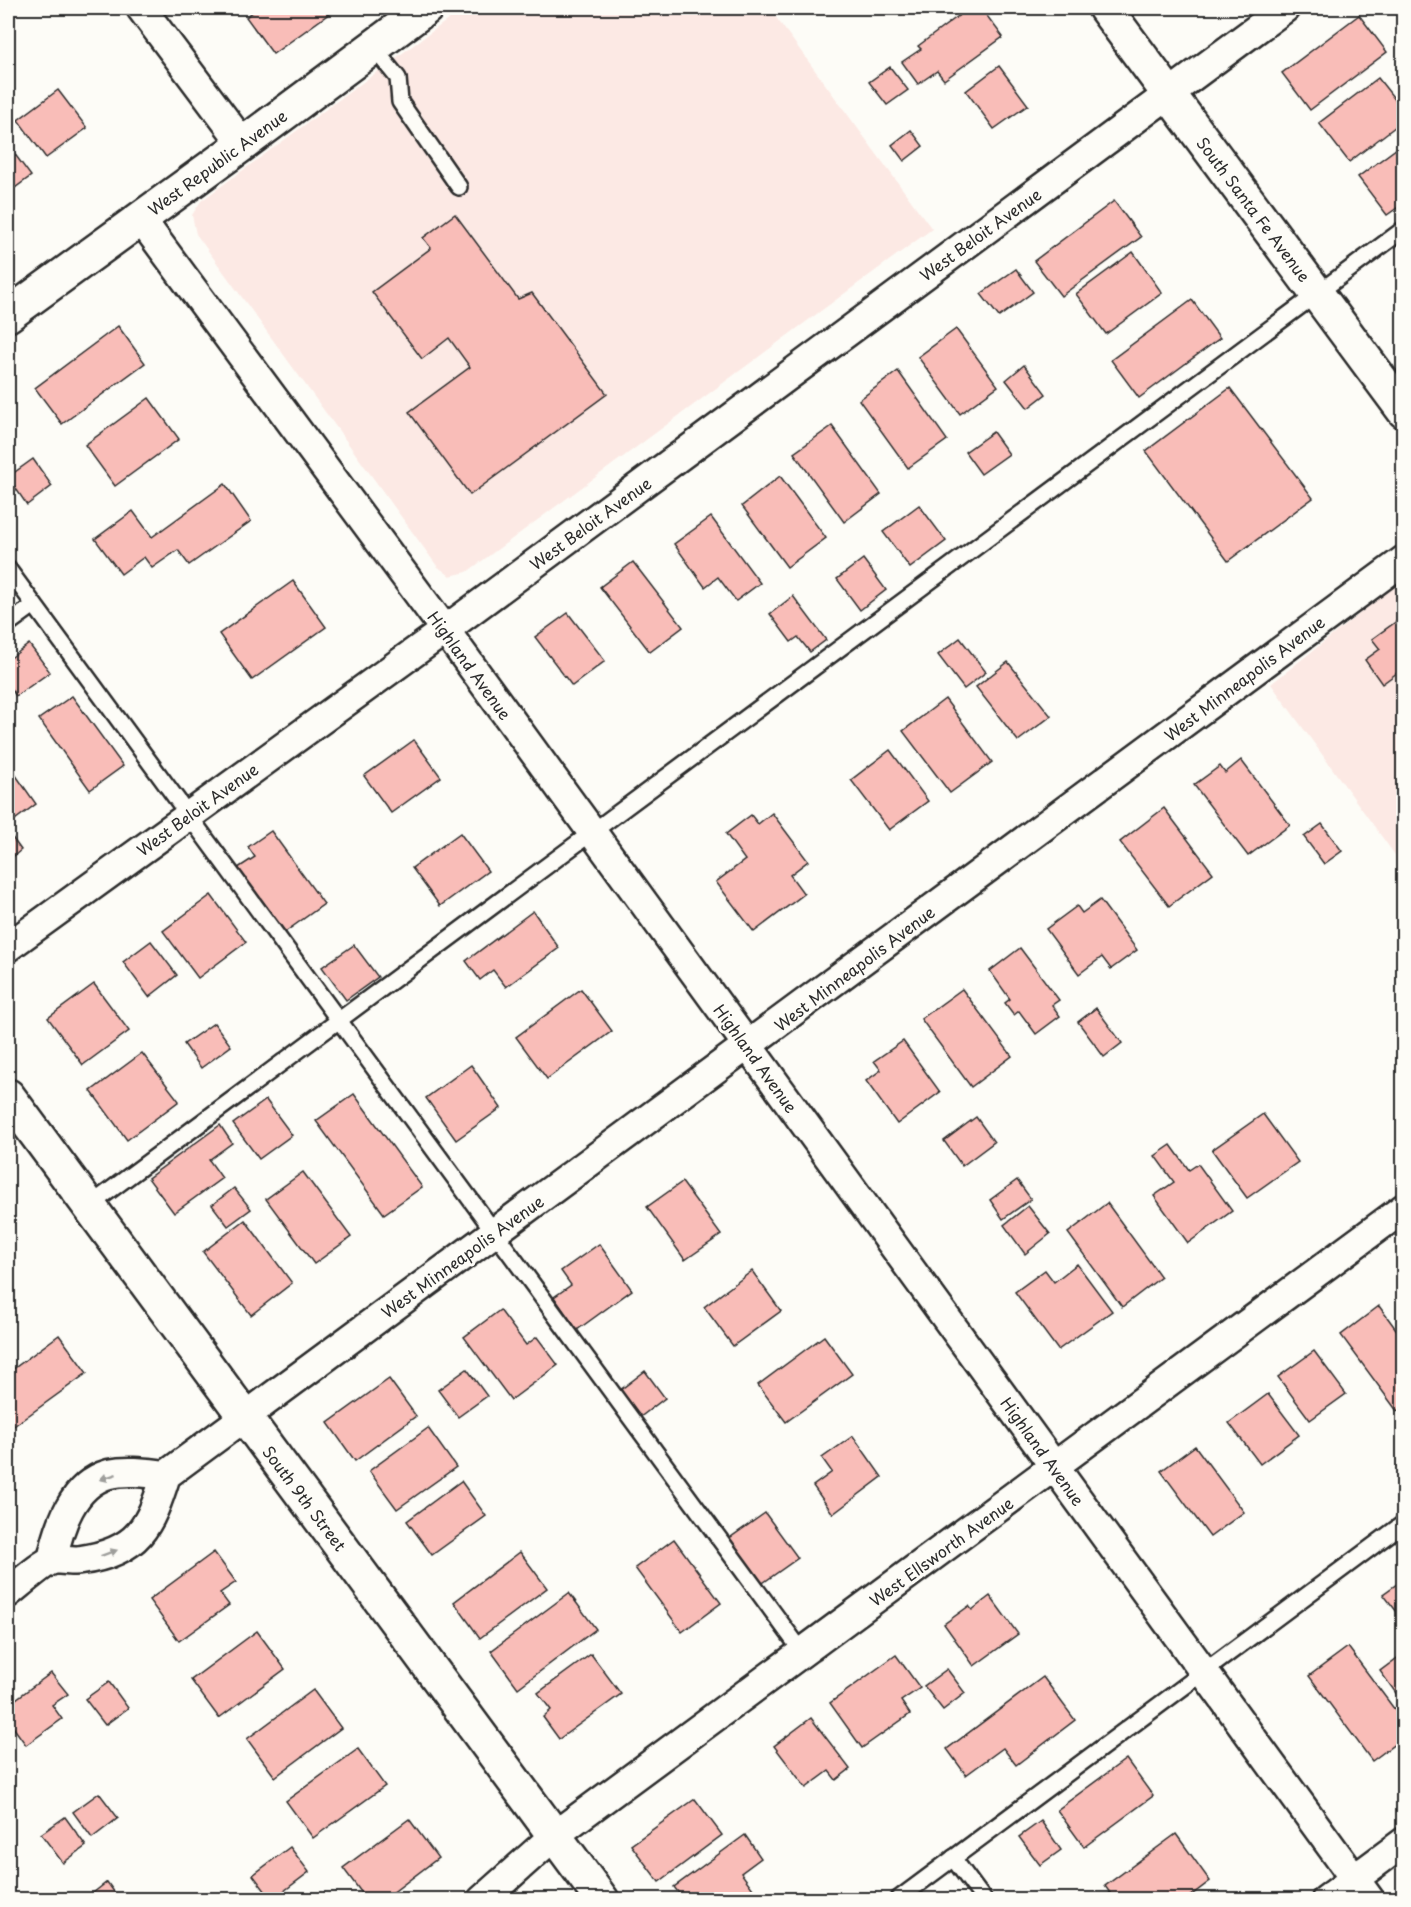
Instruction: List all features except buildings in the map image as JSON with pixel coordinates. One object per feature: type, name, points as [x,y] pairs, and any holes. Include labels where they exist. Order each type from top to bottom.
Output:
[{"type":"main road","name":"West Republic Avenue","points":[[8,315],[426,8]]},
{"type":"main road","name":"South Santa Fe Avenue","points":[[1105,8],[1404,411]]},
{"type":"main road","name":"South 9th Street","points":[[8,1096],[602,1899]]},
{"type":"street","points":[[141,8],[243,144]]},
{"type":"street","name":"West Beloit Avenue","points":[[8,947],[445,630],[1285,8]]},
{"type":"street","name":"Highland Avenue","points":[[140,218],[445,630],[1362,1889]]},
{"type":"street","name":"West Minneapolis Avenue","points":[[166,1475],[1404,560]]},
{"type":"street","name":"West Ellsworth Avenue","points":[[482,1899],[555,1835],[1404,1208]]},
{"type":"street","points":[[8,1593],[52,1560],[79,1561],[105,1555],[127,1546],[147,1524],[156,1507],[166,1475],[133,1472],[108,1474],[86,1487],[73,1503],[59,1528],[52,1560]]},
{"type":"street","points":[[1326,1899],[1362,1889],[1404,1842]]},
{"type":"lane","points":[[373,47],[398,78],[400,102],[459,188]]},
{"type":"lane","points":[[89,1206],[1404,229]]},
{"type":"lane","points":[[8,569],[803,1653]]},
{"type":"lane","points":[[8,624],[34,605]]},
{"type":"lane","points":[[897,1899],[1404,1524]]},
{"type":"lane","points":[[953,1858],[984,1899]]},
{"type":"shaded area","points":[[464,8],[769,8],[932,229],[467,572],[450,576],[437,566],[196,234],[192,215],[201,201]]},
{"type":"shaded area","points":[[1403,579],[1403,866],[1271,684]]}]
